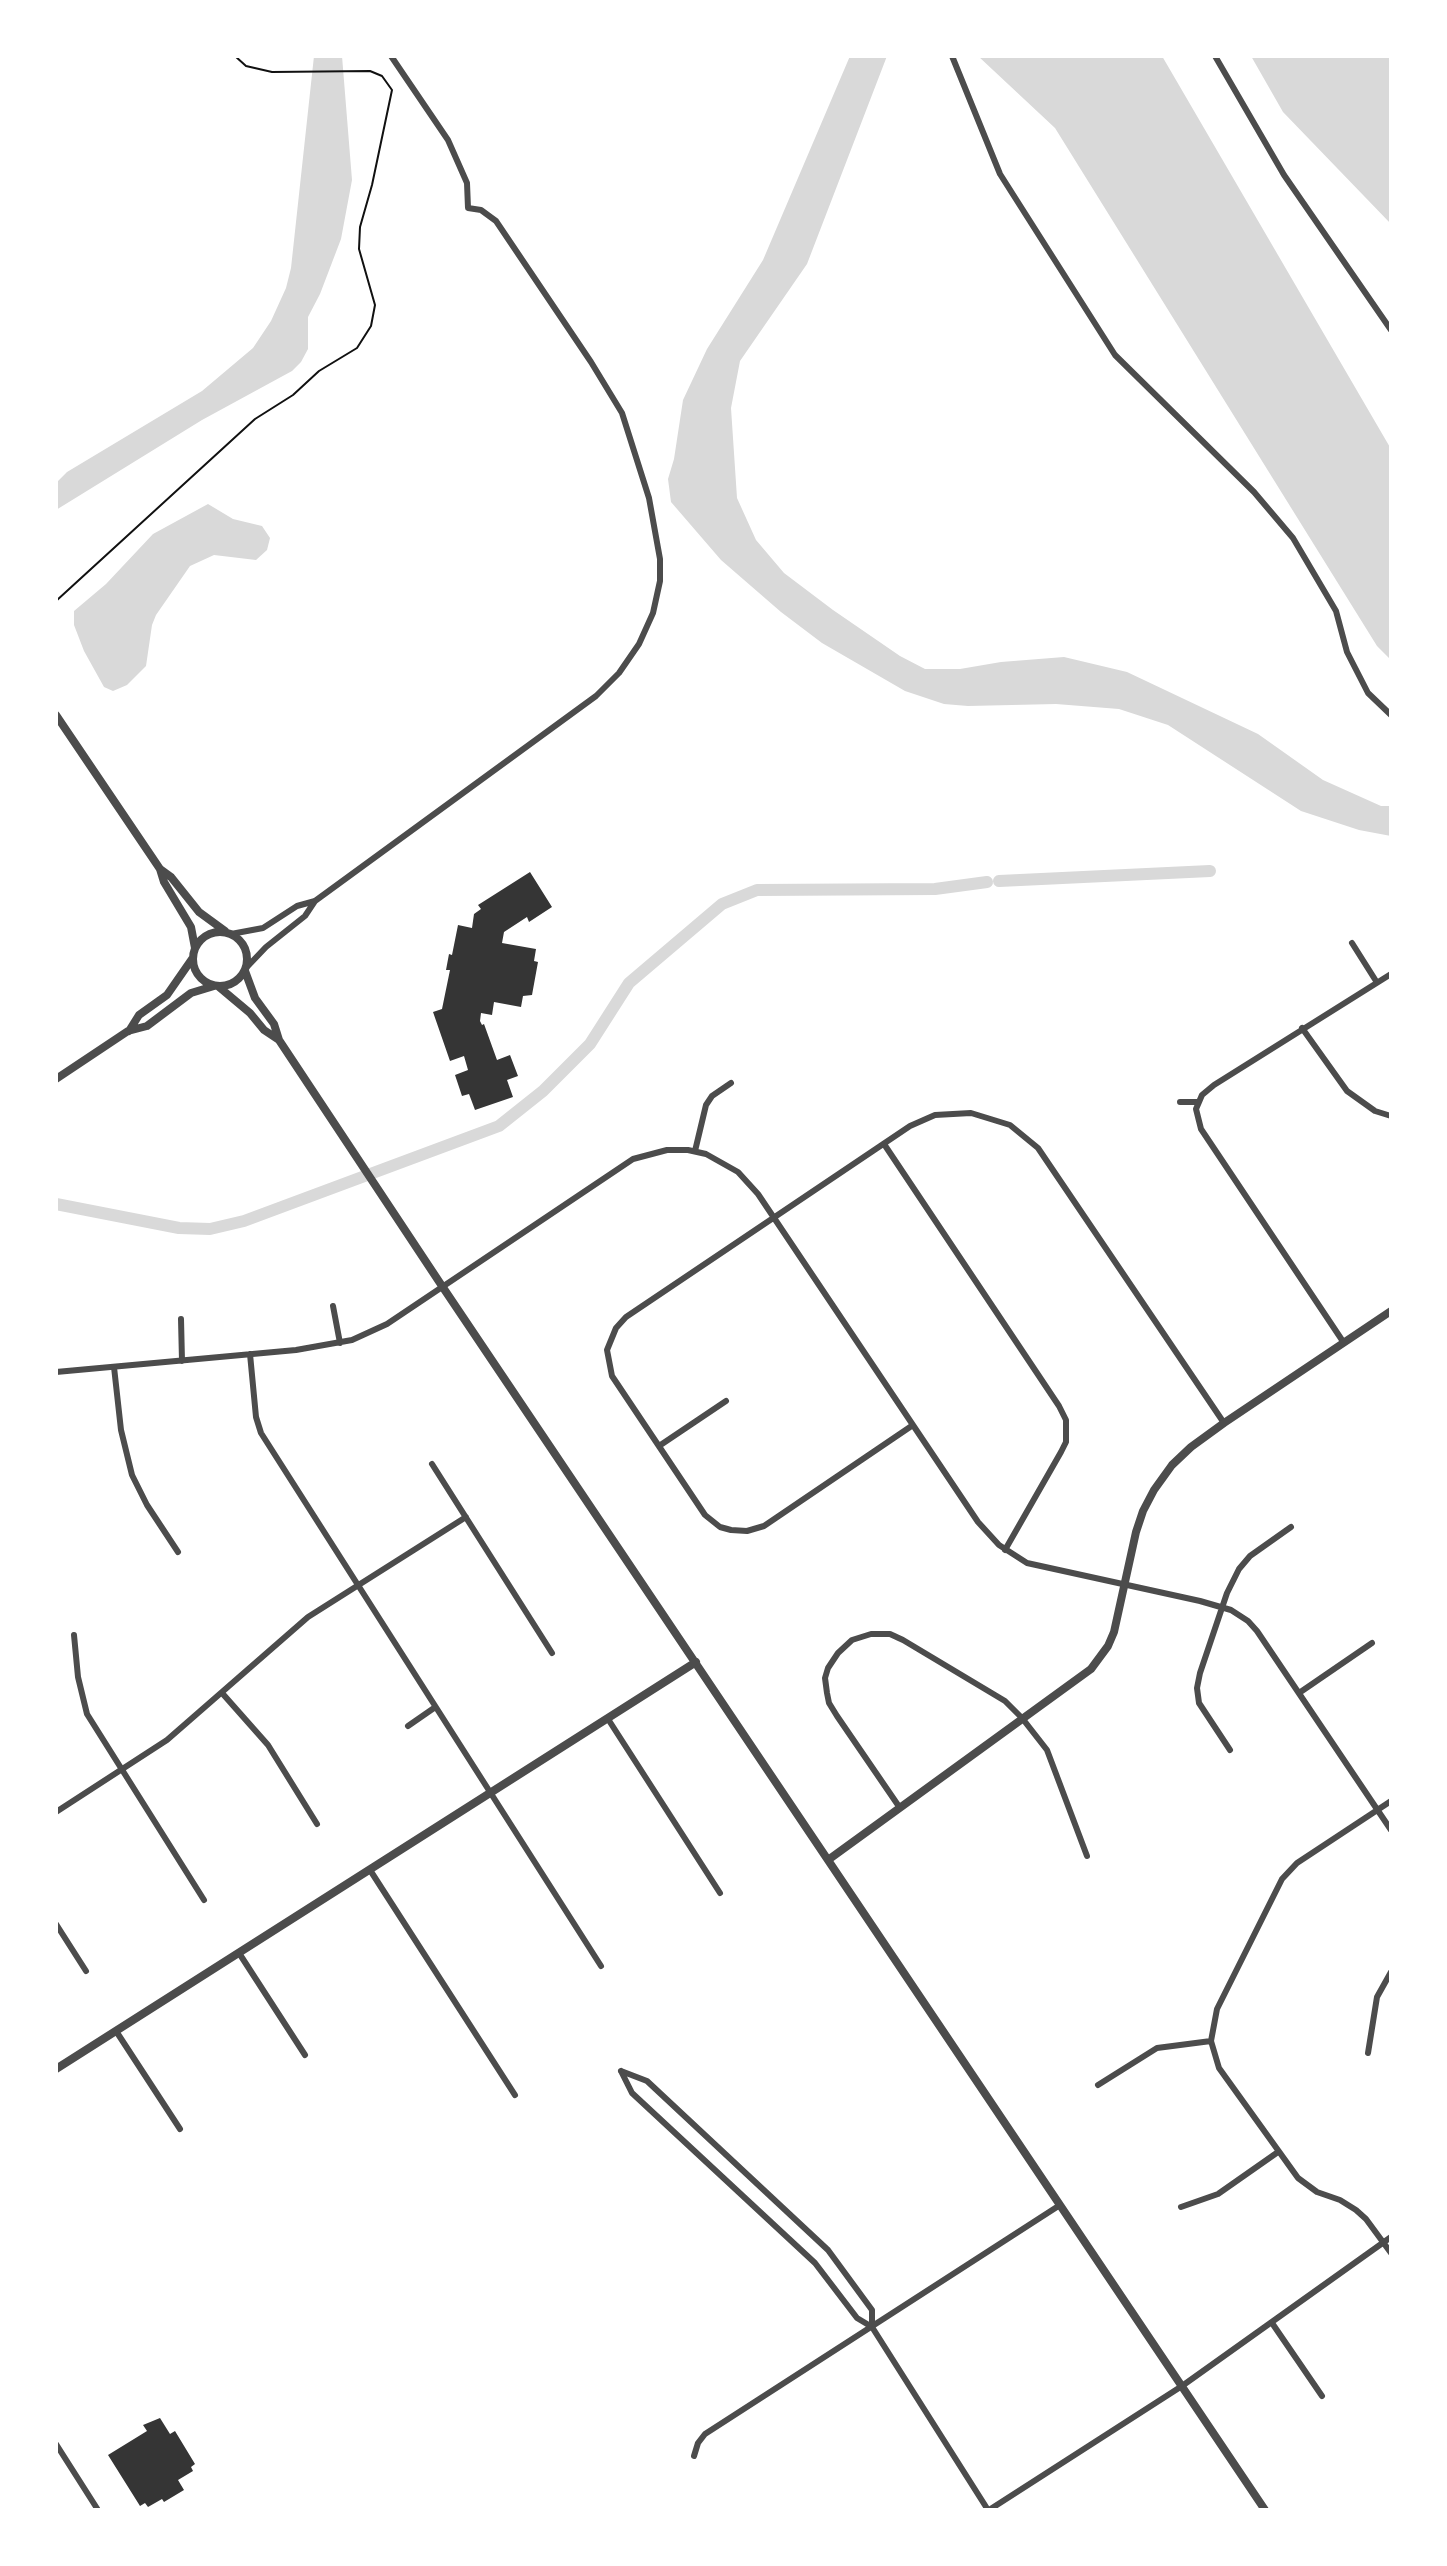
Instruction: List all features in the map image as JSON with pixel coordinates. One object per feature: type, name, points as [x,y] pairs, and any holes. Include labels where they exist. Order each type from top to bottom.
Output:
[{"type":"street","points":[[128,1031],[139,1015],[167,995],[192,959],[199,942],[211,933],[263,928],[297,906],[315,901],[560,724],[610,684],[644,636],[653,613],[660,581],[660,559],[649,498],[622,413],[496,221],[481,210],[468,208],[467,183],[448,140],[391,56]]},
{"type":"street","points":[[952,56],[1000,174],[1115,355],[1254,492],[1293,538],[1336,611],[1347,652],[1368,693],[1391,715]]},
{"type":"street","points":[[1215,56],[1284,175],[1391,330]]},
{"type":"street","points":[[56,715],[160,869],[164,882],[191,927],[195,948]]},
{"type":"street","points":[[160,869],[171,877],[199,912],[238,938],[247,952],[246,969],[255,998],[274,1024],[279,1040],[1265,2510]]},
{"type":"street","points":[[56,1079],[128,1031],[147,1026],[191,993],[231,985],[286,929],[305,916],[315,901]]},
{"type":"street","points":[[1352,943],[1376,981]]},
{"type":"street","points":[[192,959],[198,977],[250,1013],[264,1030],[279,1040]]},
{"type":"street","points":[[1344,1343],[1201,1129],[1196,1117],[1197,1102],[1214,1085],[1391,974]]},
{"type":"street","points":[[1302,1028],[1347,1091],[1375,1111],[1391,1116]]},
{"type":"street","points":[[695,1151],[708,1101],[731,1083]]},
{"type":"street","points":[[1180,1102],[1197,1102]]},
{"type":"street","points":[[913,1425],[764,1526],[747,1531],[720,1527],[710,1520],[609,1369],[607,1350],[616,1328],[626,1317],[923,1119],[952,1113],[980,1114],[1023,1133],[1038,1148],[1224,1423]]},
{"type":"street","points":[[884,1144],[1066,1420],[1066,1442],[1005,1550]]},
{"type":"street","points":[[56,1372],[340,1343],[387,1324],[633,1159],[667,1150],[695,1151],[724,1162],[758,1194],[978,1522],[1005,1550],[1027,1563],[1222,1607],[1236,1613],[1257,1631],[1391,1830]]},
{"type":"street","points":[[333,1306],[340,1343]]},
{"type":"street","points":[[828,1860],[1091,1669],[1114,1632],[1136,1532],[1154,1490],[1172,1465],[1224,1423],[1391,1311]]},
{"type":"street","points":[[181,1319],[182,1361]]},
{"type":"street","points":[[250,1354],[256,1417],[261,1433],[601,1966]]},
{"type":"street","points":[[114,1367],[121,1430],[132,1475],[147,1505],[178,1552]]},
{"type":"street","points":[[659,1446],[726,1401]]},
{"type":"street","points":[[432,1464],[552,1653]]},
{"type":"street","points":[[56,1812],[174,1734],[308,1617],[466,1517]]},
{"type":"street","points":[[1230,1750],[1199,1703],[1197,1688],[1222,1607],[1239,1569],[1250,1556],[1291,1527]]},
{"type":"street","points":[[900,1808],[829,1703],[825,1678],[828,1668],[852,1640],[871,1634],[884,1633],[903,1640],[1005,1701],[1022,1718],[1047,1750],[1087,1856]]},
{"type":"street","points":[[74,1635],[78,1677],[87,1714],[204,1900]]},
{"type":"street","points":[[1299,1693],[1372,1643]]},
{"type":"street","points":[[56,2069],[696,1662]]},
{"type":"street","points":[[222,1693],[268,1745],[317,1824]]},
{"type":"street","points":[[408,1726],[434,1708]]},
{"type":"street","points":[[608,1719],[720,1893]]},
{"type":"street","points":[[1391,1801],[1297,1863],[1282,1879],[1217,2009],[1211,2041],[1219,2068],[1303,2183],[1356,2210],[1391,2253]]},
{"type":"street","points":[[370,1870],[515,2095]]},
{"type":"street","points":[[56,1924],[86,1971]]},
{"type":"street","points":[[239,1953],[305,2055]]},
{"type":"street","points":[[1368,2053],[1377,1997],[1391,1972]]},
{"type":"street","points":[[116,2031],[180,2129]]},
{"type":"street","points":[[1098,2085],[1157,2048],[1211,2041]]},
{"type":"street","points":[[872,2327],[872,2310],[828,2250],[647,2081],[621,2071],[632,2093],[815,2263],[857,2318],[872,2327],[988,2510],[1182,2386],[1391,2237]]},
{"type":"street","points":[[1181,2207],[1218,2194],[1278,2152]]},
{"type":"street","points":[[694,2456],[705,2434],[1060,2205]]},
{"type":"street","points":[[1272,2323],[1322,2396]]},
{"type":"street","points":[[56,2444],[98,2510]]},
{"type":"path","points":[[56,601],[255,419],[293,395],[319,371],[357,348],[371,326],[375,305],[359,249],[360,227],[392,90],[382,76],[357,71],[272,72],[246,66],[235,56]]},
{"type":"shaded area","points":[[314,56],[342,56],[352,180],[341,239],[308,317],[308,349],[301,362],[292,371],[202,420],[56,510],[56,483],[67,472],[202,391],[253,348],[271,321],[291,268]]},
{"type":"shaded area","points":[[850,56],[887,56],[807,264],[740,361],[731,408],[737,498],[756,540],[784,573],[900,656],[925,669],[960,669],[1064,657],[1127,672],[1258,734],[1323,780],[1381,806],[1391,806],[1391,836],[1359,830],[1301,811],[1168,725],[1119,709],[1056,704],[944,704],[905,691],[822,643],[781,612],[721,560],[671,502],[668,479],[683,400],[707,349],[763,260]]},
{"type":"shaded area","points":[[978,56],[1162,56],[1391,449],[1391,660],[1377,646],[1055,128]]},
{"type":"shaded area","points":[[1251,56],[1391,56],[1391,224],[1283,112]]},
{"type":"shaded area","points":[[208,504],[233,519],[262,526],[270,538],[267,550],[256,560],[214,555],[190,566],[156,615],[146,666],[127,685],[113,691],[104,687],[84,651],[74,625],[74,611],[106,584],[153,534]]},
{"type":"building","points":[[530,872],[552,907],[529,922],[527,917],[504,932],[502,943],[536,949],[534,961],[538,962],[532,995],[523,996],[521,1007],[494,1002],[492,1015],[481,1013],[480,1021],[484,1024],[497,1060],[510,1055],[518,1076],[507,1080],[513,1097],[475,1110],[469,1094],[462,1096],[455,1075],[468,1070],[464,1056],[450,1061],[433,1012],[442,1009],[450,970],[446,970],[449,954],[452,955],[458,925],[472,928],[474,914],[481,909],[478,905]]},
{"type":"building","points":[[160,2418],[170,2434],[175,2431],[195,2464],[191,2467],[193,2471],[178,2480],[184,2490],[164,2502],[162,2499],[148,2507],[145,2503],[140,2506],[108,2455],[147,2431],[143,2425]]},
{"type":"waterway","points":[[999,881],[1210,871]]},
{"type":"waterway","points":[[56,1204],[179,1228],[210,1229],[244,1221],[499,1126],[543,1091],[590,1044],[629,983],[722,904],[757,890],[935,889],[987,882]]}]
